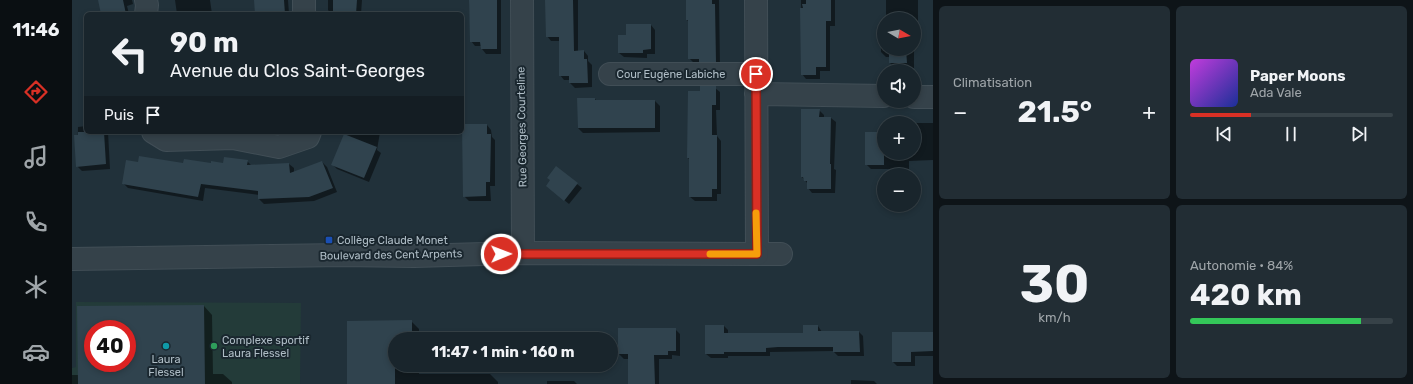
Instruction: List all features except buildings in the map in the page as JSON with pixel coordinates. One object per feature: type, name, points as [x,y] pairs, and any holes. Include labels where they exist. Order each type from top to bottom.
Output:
[{"type":"street","points":[[146,0],[146,12]]},
{"type":"street","points":[[304,0],[304,12]]},
{"type":"street","name":"Rue Georges Courteline","points":[[522,0],[524,253]]},
{"type":"street","points":[[756,0],[757,254]]},
{"type":"street","name":"Cour Eugène Labiche","points":[[610,74],[756,84],[877,95]]},
{"type":"street","points":[[921,97],[933,97]]},
{"type":"street","points":[[156,134],[166,140],[233,138],[279,146],[308,137],[309,134]]},
{"type":"street","name":"Boulevard des Cent Arpents","points":[[72,259],[343,255],[414,256],[524,253],[781,254]]},
{"type":"green space","name":"Complexe sportif Laura Flessel","points":[[76,302],[301,303],[300,384],[72,384],[72,368],[76,367]]},
{"type":"slow traffic","points":[[710,254],[757,254],[756,213]]},
{"type":"place","name":"Collège Claude Monet","points":[[329,240]]},
{"type":"place","name":"Laura Flessel","points":[[166,346]]},
{"type":"place","name":"Complexe sportif Laura Flessel","points":[[214,346]]},
{"type":"route","points":[[501,254],[757,254],[756,74]]}]
